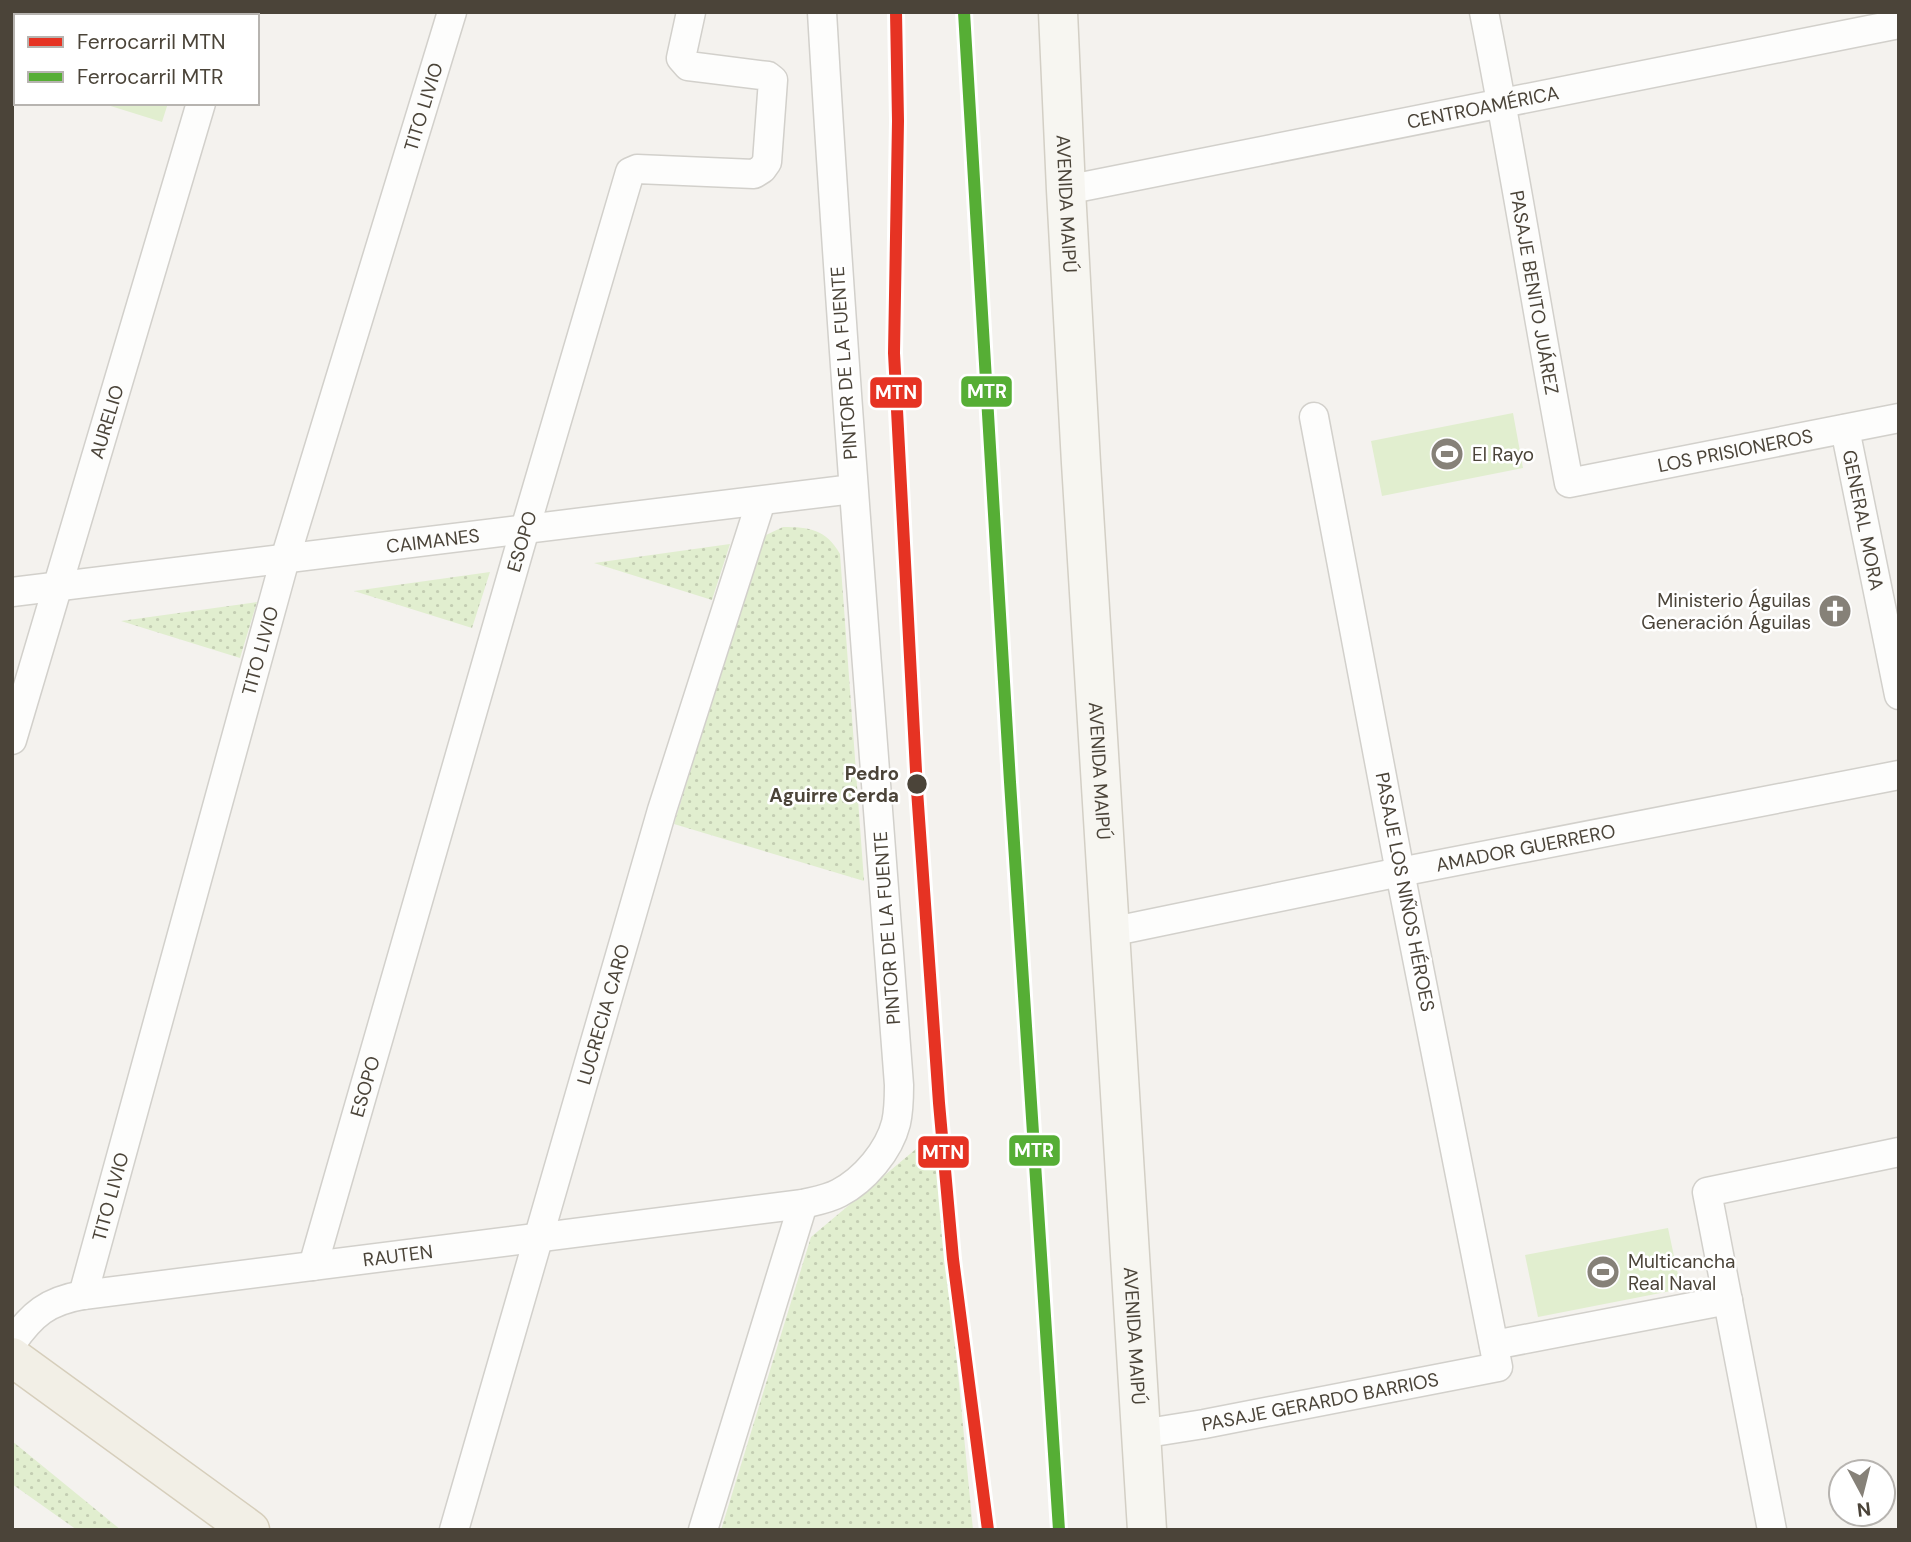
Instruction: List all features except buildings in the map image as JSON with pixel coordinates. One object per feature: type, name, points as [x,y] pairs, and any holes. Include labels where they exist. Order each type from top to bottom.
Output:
[{"type":"main road","name":"AVENIDA MAIPÚ","points":[[1058,12],[1066,190],[1147,1530]]},
{"type":"main road","points":[[12,1357],[250,1530]]},
{"type":"street","name":"TITO LIVIO","points":[[83,1295],[285,559],[452,12]]},
{"type":"street","name":"ESOPO","points":[[313,1266],[525,529],[631,172],[637,169],[754,174],[767,162],[773,80],[768,76],[688,66],[684,63],[681,58],[691,12]]},
{"type":"street","name":"PINTOR DE LA FUENTE","points":[[803,1204],[839,1193],[867,1171],[888,1143],[899,1107],[831,183],[821,12]]},
{"type":"street","name":"PASAJE BENITO JUÁREZ","points":[[1484,12],[1569,483]]},
{"type":"street","name":"CENTROAMÉRICA","points":[[1066,190],[1899,24]]},
{"type":"street","name":"AURELIO","points":[[12,740],[200,105]]},
{"type":"street","name":"PASAJE LOS NIÑOS HÉROES","points":[[1314,417],[1400,873],[1496,1356]]},
{"type":"street","name":"LOS PRISIONEROS","points":[[1569,483],[1899,418]]},
{"type":"street","name":"GENERAL MORA","points":[[1845,429],[1899,695]]},
{"type":"street","name":"CAIMANES","points":[[12,592],[853,489]]},
{"type":"street","name":"LUCRECIA CARO","points":[[454,1530],[662,810],[761,501]]},
{"type":"street","name":"AMADOR GUERRERO","points":[[1110,932],[1899,775]]},
{"type":"street","points":[[1772,1530],[1707,1192],[1899,1152]]},
{"type":"street","name":"RAUTEN","points":[[12,1343],[26,1323],[42,1309],[65,1298],[803,1204]]},
{"type":"street","points":[[703,1530],[803,1204]]},
{"type":"street","name":"PASAJE GERARDO BARRIOS","points":[[1141,1434],[1205,1424],[1728,1300]]},
{"type":"green space","points":[[107,105],[167,105],[162,122]]},
{"type":"green space","name":"El Rayo","points":[[1513,413],[1523,468],[1382,496],[1371,441]]},
{"type":"green space","points":[[783,527],[801,528],[823,534],[840,554],[864,881],[674,824],[759,548],[766,535]]},
{"type":"green space","points":[[730,544],[712,600],[594,563]]},
{"type":"green space","points":[[490,572],[472,628],[354,591]]},
{"type":"green space","points":[[257,602],[240,658],[121,621]]},
{"type":"green space","points":[[935,1133],[973,1530],[721,1530],[811,1237]]},
{"type":"green space","name":"Multicancha Real Naval","points":[[1668,1228],[1681,1289],[1538,1317],[1525,1255]]},
{"type":"green space","points":[[12,1441],[121,1530],[77,1530],[12,1484]]},
{"type":"rail line","name":"MTN","points":[[896,12],[898,121],[894,353],[917,790],[953,1259],[988,1530]]},
{"type":"rail line","name":"MTR","points":[[964,12],[1010,782],[1059,1530]]},
{"type":"place","name":"El Rayo","points":[[1447,454]]},
{"type":"place","name":"Ministerio Águilas Generación Águilas","points":[[1835,611]]},
{"type":"place","name":"Pedro Aguirre Cerda","points":[[917,784]]},
{"type":"place","name":"Multicancha Real Naval","points":[[1603,1272]]}]
